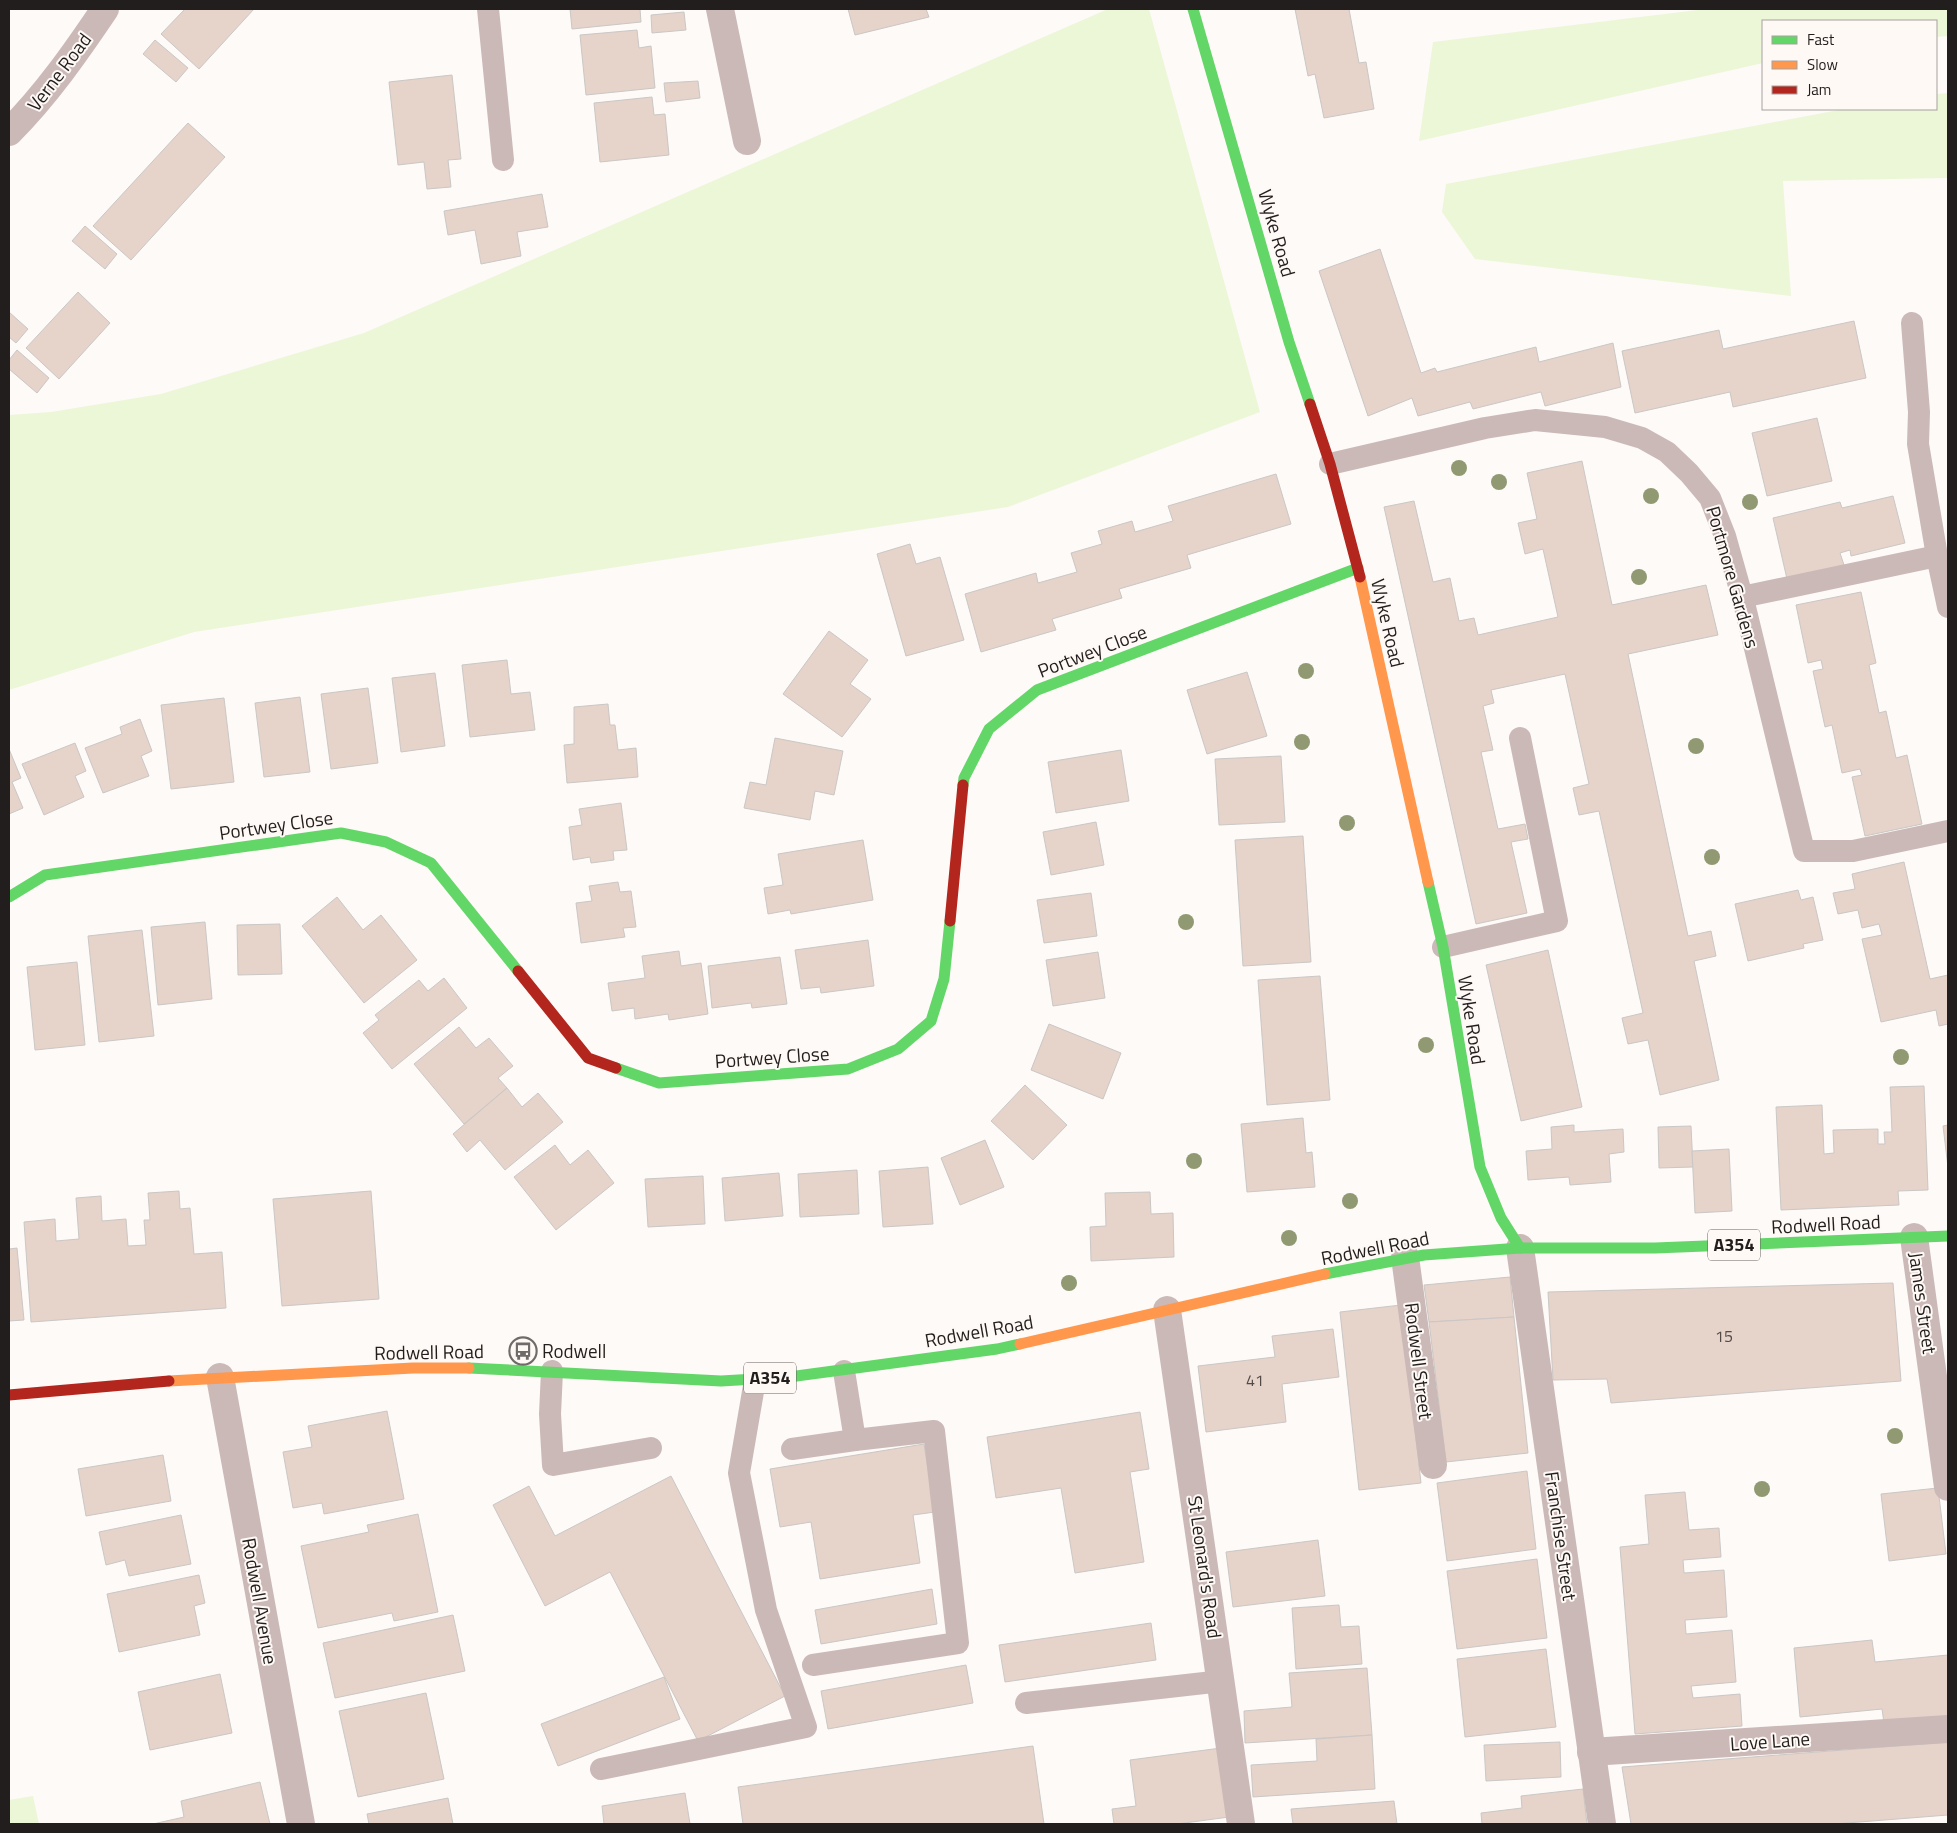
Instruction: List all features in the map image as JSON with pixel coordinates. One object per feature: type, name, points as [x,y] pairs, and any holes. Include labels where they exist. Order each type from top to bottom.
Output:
[{"type":"main road","name":"Wyke Road","points":[[1193,9],[1289,342],[1330,464],[1358,568],[1443,947],[1474,1142],[1480,1168],[1501,1218],[1520,1248]]},
{"type":"main road","name":"Portwey Close","points":[[9,897],[45,875],[341,833],[386,842],[431,863],[588,1058],[659,1083],[848,1069],[898,1049],[931,1021],[944,979],[964,778],[989,729],[1036,690],[1358,568]]},
{"type":"main road","name":"Rodwell Road","points":[[9,1395],[220,1377],[447,1367],[552,1370],[721,1381],[755,1380],[844,1371],[997,1349],[1405,1257],[1520,1248],[1655,1248],[1948,1236]]},
{"type":"street","name":"Verne Road","points":[[9,132],[25,116],[69,61],[105,9]]},
{"type":"street","points":[[720,9],[747,141]]},
{"type":"street","name":"James Street","points":[[1914,1237],[1948,1487]]},
{"type":"street","name":"Franchise Street","points":[[1520,1248],[1602,1824]]},
{"type":"street","name":"Rodwell Street","points":[[1405,1257],[1433,1465]]},
{"type":"street","name":"St Leonard's Road","points":[[1167,1310],[1222,1681],[1241,1824]]},
{"type":"street","name":"Rodwell Avenue","points":[[220,1377],[301,1824]]},
{"type":"street","name":"Love Lane","points":[[1592,1752],[1948,1729]]},
{"type":"lane","points":[[488,9],[503,160]]},
{"type":"lane","points":[[1912,323],[1919,412],[1918,444],[1937,556],[1948,607]]},
{"type":"lane","name":"Portmore Gardens","points":[[1330,464],[1485,428],[1535,420],[1605,427],[1642,438],[1667,452],[1689,473],[1710,498],[1725,536],[1742,596],[1804,851],[1853,851],[1948,831]]},
{"type":"lane","points":[[1742,596],[1937,556]]},
{"type":"lane","points":[[1443,947],[1557,921],[1520,738]]},
{"type":"lane","points":[[552,1370],[550,1414],[553,1465],[651,1448]]},
{"type":"lane","points":[[844,1371],[855,1440]]},
{"type":"lane","points":[[601,1769],[806,1727],[766,1610],[739,1473],[755,1380]]},
{"type":"lane","points":[[792,1449],[934,1431],[958,1643],[812,1665]]},
{"type":"lane","points":[[1026,1703],[1222,1681]]},
{"type":"green space","points":[[1108,9],[1149,9],[1260,412],[1008,507],[194,632],[9,690],[9,415],[51,412],[161,394],[364,333]]},
{"type":"green space","points":[[1706,9],[1948,9],[1948,36],[1937,37],[1937,20],[1762,20],[1762,63],[1419,141],[1433,42]]},
{"type":"green space","points":[[1948,93],[1948,178],[1783,181],[1791,296],[1475,259],[1442,212],[1446,184],[1839,110],[1937,110],[1937,94]]},
{"type":"green space","points":[[33,1796],[39,1824],[9,1824],[9,1800]]},
{"type":"building","points":[[185,9],[254,9],[199,69],[161,34]]},
{"type":"building","points":[[570,9],[640,9],[641,22],[572,29]]},
{"type":"building","points":[[848,9],[926,9],[929,17],[855,35]]},
{"type":"building","points":[[1295,9],[1349,9],[1359,63],[1366,62],[1374,109],[1324,118],[1315,74],[1308,76]]},
{"type":"building","points":[[684,12],[686,30],[652,33],[651,15]]},
{"type":"building","points":[[637,30],[639,48],[651,46],[655,88],[586,95],[580,35]]},
{"type":"building","points":[[155,40],[188,68],[176,82],[143,54]]},
{"type":"building","points":[[452,75],[461,159],[448,160],[451,187],[427,189],[424,162],[398,165],[389,82]]},
{"type":"building","points":[[698,81],[700,98],[666,102],[664,83]]},
{"type":"building","points":[[652,97],[654,115],[665,114],[669,155],[600,162],[594,103]]},
{"type":"building","points":[[188,123],[225,157],[131,260],[93,226]]},
{"type":"building","points":[[542,194],[548,227],[517,232],[521,256],[481,264],[475,230],[448,235],[444,211]]},
{"type":"building","points":[[85,226],[117,254],[105,269],[72,241]]},
{"type":"building","points":[[1380,249],[1421,373],[1435,368],[1437,372],[1536,347],[1539,362],[1613,343],[1621,387],[1545,406],[1541,392],[1473,409],[1470,402],[1418,416],[1412,398],[1368,416],[1319,271]]},
{"type":"building","points":[[78,292],[110,323],[59,379],[26,348]]},
{"type":"building","points":[[9,312],[28,329],[16,343],[9,337]]},
{"type":"building","points":[[1854,321],[1866,378],[1733,407],[1730,392],[1635,413],[1622,351],[1719,330],[1723,349]]},
{"type":"building","points":[[17,350],[49,378],[37,393],[9,369],[9,360]]},
{"type":"building","points":[[1817,418],[1832,481],[1767,496],[1752,433]]},
{"type":"building","points":[[1582,461],[1612,605],[1706,585],[1718,635],[1628,654],[1688,936],[1711,931],[1716,956],[1694,961],[1719,1080],[1660,1095],[1648,1040],[1628,1044],[1622,1018],[1643,1013],[1599,811],[1579,815],[1573,788],[1589,784],[1565,674],[1491,690],[1494,703],[1483,706],[1493,750],[1481,752],[1498,829],[1525,824],[1528,839],[1511,842],[1527,913],[1476,924],[1384,507],[1414,501],[1433,582],[1450,578],[1459,621],[1474,618],[1478,635],[1558,617],[1543,549],[1525,554],[1518,523],[1537,519],[1527,473]]},
{"type":"building","points":[[1276,474],[1291,524],[1187,555],[1191,568],[1119,589],[1122,598],[1052,619],[1056,630],[981,652],[965,594],[1036,573],[1038,583],[1077,572],[1071,553],[1102,544],[1098,531],[1132,521],[1135,532],[1173,521],[1168,506]]},
{"type":"building","points":[[1893,496],[1905,543],[1851,556],[1850,550],[1840,553],[1844,565],[1787,579],[1773,518],[1840,502],[1842,508]]},
{"type":"building","points":[[910,544],[916,564],[940,557],[964,640],[906,656],[877,554]]},
{"type":"building","points":[[1861,592],[1876,663],[1869,665],[1879,713],[1886,711],[1896,758],[1907,755],[1922,824],[1865,836],[1852,777],[1862,775],[1860,769],[1842,773],[1832,725],[1825,727],[1813,671],[1823,669],[1821,660],[1808,663],[1796,605]]},
{"type":"building","points":[[829,631],[868,660],[850,684],[871,699],[842,737],[783,694]]},
{"type":"building","points":[[507,660],[511,694],[530,692],[535,730],[470,737],[462,665]]},
{"type":"building","points":[[1247,672],[1267,736],[1207,754],[1187,690]]},
{"type":"building","points":[[435,673],[445,746],[401,752],[392,678]]},
{"type":"building","points":[[368,688],[378,763],[331,769],[321,694]]},
{"type":"building","points":[[300,697],[310,772],[264,777],[255,703]]},
{"type":"building","points":[[224,698],[234,782],[171,789],[161,705]]},
{"type":"building","points":[[608,704],[610,725],[615,725],[618,750],[636,748],[638,777],[567,783],[564,745],[574,744],[574,707]]},
{"type":"building","points":[[140,719],[152,751],[141,756],[149,776],[103,793],[85,748],[122,734],[120,727]]},
{"type":"building","points":[[775,738],[843,751],[834,795],[815,791],[810,820],[744,808],[750,782],[766,785]]},
{"type":"building","points":[[75,743],[86,771],[75,776],[84,797],[44,815],[22,764]]},
{"type":"building","points":[[9,749],[21,778],[12,782],[23,808],[9,814]]},
{"type":"building","points":[[1121,750],[1129,801],[1056,813],[1048,762]]},
{"type":"building","points":[[1281,756],[1285,822],[1219,825],[1215,759]]},
{"type":"building","points":[[621,803],[627,850],[613,851],[614,860],[591,863],[590,857],[573,860],[569,827],[582,825],[579,809]]},
{"type":"building","points":[[1096,822],[1104,865],[1051,875],[1043,832]]},
{"type":"building","points":[[1303,836],[1311,962],[1243,966],[1235,840]]},
{"type":"building","points":[[863,840],[873,900],[791,914],[790,910],[768,914],[764,888],[783,885],[778,854]]},
{"type":"building","points":[[1904,862],[1930,979],[1948,975],[1948,1024],[1939,1026],[1936,1010],[1881,1022],[1862,939],[1882,935],[1879,924],[1862,928],[1858,910],[1838,914],[1833,893],[1855,889],[1852,874]]},
{"type":"building","points":[[618,882],[620,892],[631,891],[636,927],[623,928],[625,937],[581,943],[576,903],[592,901],[589,886]]},
{"type":"building","points":[[1798,890],[1801,900],[1813,897],[1823,940],[1803,944],[1804,948],[1748,961],[1735,904]]},
{"type":"building","points":[[1091,893],[1097,936],[1044,943],[1037,900]]},
{"type":"building","points":[[337,897],[363,930],[381,915],[417,960],[364,1003],[302,926]]},
{"type":"building","points":[[205,922],[212,999],[158,1005],[151,927]]},
{"type":"building","points":[[280,924],[282,974],[238,975],[237,925]]},
{"type":"building","points":[[142,930],[154,1036],[99,1042],[88,936]]},
{"type":"building","points":[[868,940],[874,986],[821,993],[820,987],[801,989],[795,950]]},
{"type":"building","points":[[1548,950],[1582,1107],[1521,1121],[1486,965]]},
{"type":"building","points":[[679,951],[681,966],[701,963],[708,1014],[669,1020],[668,1014],[635,1019],[634,1008],[612,1011],[608,983],[645,978],[642,956]]},
{"type":"building","points":[[1098,952],[1105,998],[1053,1006],[1046,960]]},
{"type":"building","points":[[780,957],[787,1004],[752,1008],[751,1003],[712,1008],[708,966]]},
{"type":"building","points":[[77,962],[85,1045],[35,1050],[27,967]]},
{"type":"building","points":[[1320,976],[1330,1100],[1267,1105],[1258,980]]},
{"type":"building","points":[[444,978],[467,1008],[392,1069],[363,1033],[379,1020],[375,1015],[419,980],[428,991]]},
{"type":"building","points":[[1049,1024],[1121,1053],[1103,1099],[1031,1070]]},
{"type":"building","points":[[459,1027],[476,1048],[489,1038],[513,1066],[498,1078],[507,1088],[464,1124],[414,1064]]},
{"type":"building","points":[[1025,1085],[1067,1125],[1033,1160],[991,1121]]},
{"type":"building","points":[[1924,1086],[1928,1190],[1898,1191],[1899,1205],[1781,1210],[1776,1107],[1822,1105],[1824,1154],[1834,1153],[1833,1130],[1878,1129],[1878,1144],[1885,1144],[1884,1132],[1892,1132],[1890,1087]]},
{"type":"building","points":[[507,1088],[522,1107],[538,1093],[563,1122],[505,1170],[480,1140],[467,1152],[453,1134]]},
{"type":"building","points":[[1303,1118],[1306,1153],[1312,1152],[1315,1187],[1247,1192],[1241,1124]]},
{"type":"building","points":[[1574,1125],[1574,1132],[1623,1129],[1624,1152],[1609,1154],[1611,1182],[1570,1185],[1569,1177],[1528,1180],[1526,1151],[1552,1149],[1551,1127]]},
{"type":"building","points":[[1948,1125],[1948,1167],[1943,1126]]},
{"type":"building","points":[[1691,1126],[1693,1167],[1659,1168],[1658,1127]]},
{"type":"building","points":[[985,1140],[1004,1187],[960,1205],[941,1158]]},
{"type":"building","points":[[555,1145],[570,1165],[588,1150],[614,1183],[556,1230],[514,1177]]},
{"type":"building","points":[[1729,1149],[1732,1211],[1695,1213],[1692,1151]]},
{"type":"building","points":[[928,1167],[933,1224],[883,1227],[879,1171]]},
{"type":"building","points":[[857,1170],[859,1214],[800,1217],[798,1174]]},
{"type":"building","points":[[779,1173],[783,1216],[725,1221],[722,1178]]},
{"type":"building","points":[[703,1176],[705,1224],[648,1227],[645,1179]]},
{"type":"building","points":[[179,1191],[180,1209],[190,1208],[194,1254],[222,1252],[226,1308],[31,1322],[24,1222],[55,1219],[56,1241],[79,1239],[76,1198],[101,1196],[102,1221],[126,1219],[128,1246],[146,1245],[144,1220],[150,1220],[148,1193]]},
{"type":"building","points":[[371,1191],[379,1299],[282,1306],[273,1199]]},
{"type":"building","points":[[1150,1192],[1151,1214],[1173,1213],[1174,1257],[1091,1261],[1090,1227],[1106,1226],[1105,1193]]},
{"type":"building","points":[[17,1248],[24,1320],[9,1321],[9,1249]]},
{"type":"building","points":[[1510,1277],[1514,1317],[1429,1322],[1424,1285]]},
{"type":"building","points":[[1893,1283],[1901,1381],[1611,1403],[1607,1379],[1553,1380],[1548,1292]]},
{"type":"building","points":[[1401,1305],[1421,1483],[1359,1490],[1340,1312]]},
{"type":"building","points":[[1514,1317],[1528,1453],[1446,1462],[1429,1322]]},
{"type":"building","points":[[1333,1329],[1339,1377],[1282,1384],[1286,1422],[1206,1432],[1198,1366],[1275,1357],[1272,1336]]},
{"type":"building","points":[[387,1411],[404,1499],[324,1514],[322,1503],[293,1508],[283,1452],[312,1447],[308,1426]]},
{"type":"building","points":[[1140,1412],[1149,1469],[1130,1472],[1144,1562],[1075,1573],[1061,1488],[996,1498],[987,1437]]},
{"type":"building","points":[[924,1444],[935,1512],[913,1515],[920,1563],[820,1579],[811,1522],[780,1527],[770,1469]]},
{"type":"building","points":[[163,1455],[171,1501],[86,1516],[78,1469]]},
{"type":"building","points":[[1527,1471],[1536,1549],[1447,1561],[1437,1483]]},
{"type":"building","points":[[671,1476],[785,1696],[698,1741],[610,1572],[545,1606],[493,1505],[529,1486],[555,1536]]},
{"type":"building","points":[[1938,1488],[1946,1554],[1889,1561],[1881,1494]]},
{"type":"building","points":[[1685,1492],[1689,1530],[1719,1528],[1721,1557],[1683,1560],[1684,1573],[1724,1570],[1727,1617],[1685,1620],[1686,1634],[1732,1630],[1736,1682],[1691,1686],[1693,1698],[1740,1694],[1742,1726],[1635,1734],[1620,1547],[1649,1544],[1645,1495]]},
{"type":"building","points":[[418,1514],[438,1612],[394,1621],[392,1613],[318,1628],[301,1546],[369,1532],[367,1525]]},
{"type":"building","points":[[181,1515],[191,1564],[129,1576],[125,1560],[106,1565],[99,1532]]},
{"type":"building","points":[[1318,1540],[1325,1596],[1233,1607],[1226,1552]]},
{"type":"building","points":[[1537,1559],[1547,1638],[1457,1649],[1447,1571]]},
{"type":"building","points":[[199,1575],[205,1603],[194,1606],[200,1635],[119,1652],[107,1594]]},
{"type":"building","points":[[932,1589],[937,1624],[821,1644],[815,1610]]},
{"type":"building","points":[[1339,1605],[1341,1627],[1359,1626],[1362,1664],[1296,1669],[1292,1608]]},
{"type":"building","points":[[453,1615],[465,1671],[335,1698],[323,1643]]},
{"type":"building","points":[[1151,1623],[1156,1660],[1005,1682],[999,1645]]},
{"type":"building","points":[[1872,1640],[1875,1662],[1948,1655],[1948,1716],[1884,1723],[1882,1709],[1800,1717],[1794,1648]]},
{"type":"building","points":[[1546,1649],[1556,1727],[1465,1737],[1457,1659]]},
{"type":"building","points":[[966,1665],[973,1703],[828,1729],[821,1691]]},
{"type":"building","points":[[1367,1668],[1372,1735],[1245,1743],[1244,1711],[1292,1707],[1289,1673]]},
{"type":"building","points":[[220,1674],[232,1733],[150,1750],[138,1692]]},
{"type":"building","points":[[664,1677],[680,1719],[558,1766],[541,1724]]},
{"type":"building","points":[[426,1693],[444,1779],[358,1797],[339,1711]]},
{"type":"building","points":[[1372,1735],[1375,1789],[1253,1797],[1251,1765],[1317,1761],[1316,1739]]},
{"type":"building","points":[[1560,1742],[1561,1777],[1486,1781],[1484,1745]]},
{"type":"building","points":[[1948,1742],[1948,1815],[1834,1824],[1631,1824],[1622,1767]]},
{"type":"building","points":[[1033,1746],[1044,1824],[743,1824],[738,1787]]},
{"type":"building","points":[[1221,1748],[1229,1817],[1177,1824],[1114,1824],[1112,1809],[1136,1806],[1130,1760]]},
{"type":"building","points":[[260,1782],[270,1824],[153,1824],[184,1817],[181,1801]]},
{"type":"building","points":[[1583,1789],[1587,1824],[1482,1824],[1481,1813],[1522,1808],[1521,1796]]},
{"type":"building","points":[[685,1793],[690,1824],[604,1824],[602,1806]]},
{"type":"building","points":[[448,1798],[453,1824],[369,1824],[367,1814]]},
{"type":"building","points":[[1394,1801],[1397,1824],[1293,1824],[1291,1809]]},
{"type":"traffic: fast","points":[[1193,9],[1289,342],[1310,404]]},
{"type":"traffic: fast","points":[[963,785],[964,778],[989,729],[1037,690],[1358,568]]},
{"type":"traffic: fast","points":[[9,897],[45,875],[341,833],[386,842],[431,863],[518,971]]},
{"type":"traffic: fast","points":[[1428,882],[1443,947],[1480,1167],[1501,1218],[1520,1248]]},
{"type":"traffic: fast","points":[[616,1068],[659,1083],[848,1069],[898,1049],[931,1021],[944,979],[950,921]]},
{"type":"traffic: fast","points":[[1325,1274],[1424,1255],[1520,1248],[1655,1248],[1948,1236]]},
{"type":"traffic: fast","points":[[469,1368],[721,1381],[789,1377],[997,1349],[1020,1344]]},
{"type":"traffic: slow","points":[[1360,577],[1428,882]]},
{"type":"traffic: slow","points":[[1020,1344],[1325,1274]]},
{"type":"traffic: slow","points":[[169,1381],[413,1368],[469,1368]]},
{"type":"traffic: jam","points":[[1310,404],[1330,464],[1360,577]]},
{"type":"traffic: jam","points":[[950,921],[963,785]]},
{"type":"traffic: jam","points":[[518,971],[588,1058],[616,1068]]},
{"type":"traffic: jam","points":[[9,1395],[169,1381]]},
{"type":"place","name":"Rodwell","points":[[523,1351]]}]
